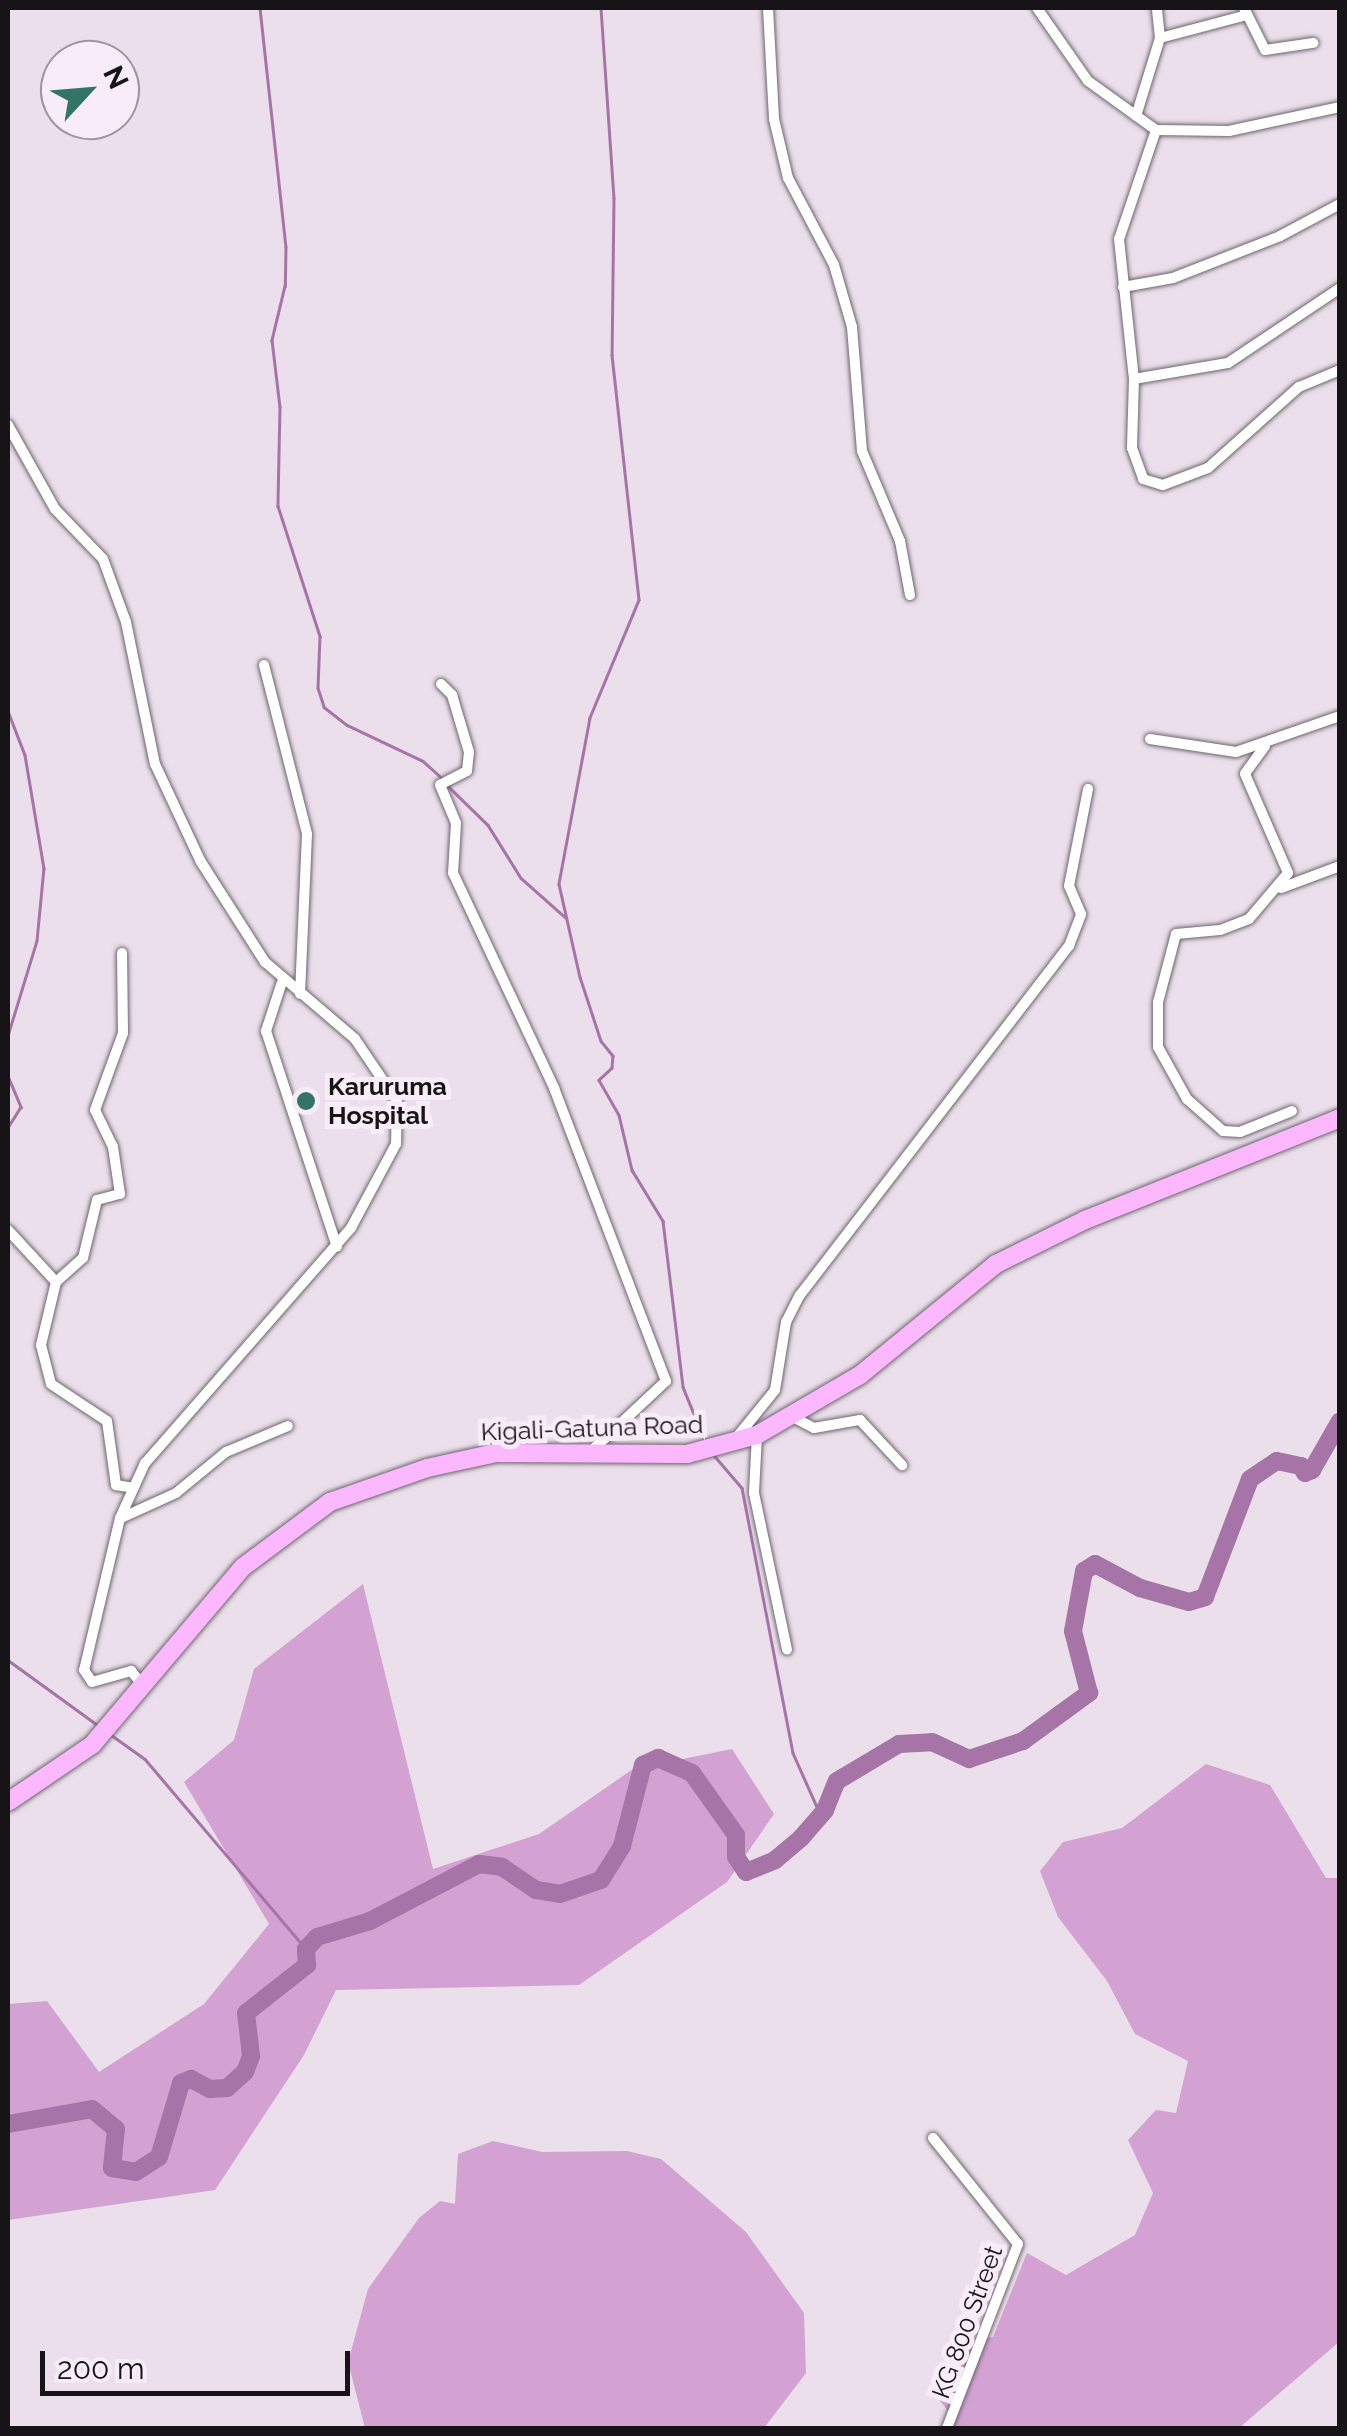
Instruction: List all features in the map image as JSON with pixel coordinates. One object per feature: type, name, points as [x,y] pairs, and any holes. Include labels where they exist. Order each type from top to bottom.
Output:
[{"type":"highway","name":"Kigali-Gatuna Road","points":[[8,1802],[92,1745],[243,1567],[330,1502],[427,1468],[496,1453],[687,1454],[758,1435],[795,1418],[860,1376],[996,1264],[1085,1220],[1340,1118]]},
{"type":"street","points":[[770,8],[774,119],[788,178],[834,265],[852,327],[862,451],[900,542],[910,595]]},
{"type":"street","points":[[1037,8],[1088,81],[1156,130],[1230,131],[1340,108]]},
{"type":"street","points":[[1136,116],[1160,38],[1158,8]]},
{"type":"street","points":[[1160,38],[1245,11],[1265,50],[1313,43]]},
{"type":"street","points":[[1156,130],[1122,218],[1123,288],[1134,379],[1132,448],[1139,474],[1152,486],[1222,460],[1299,387],[1340,370]]},
{"type":"street","points":[[1123,288],[1174,278],[1280,236],[1340,204]]},
{"type":"street","points":[[1134,379],[1228,364],[1340,288]]},
{"type":"street","points":[[8,425],[55,509],[103,559],[126,622],[163,782],[201,862],[282,982],[372,1056],[397,1101],[396,1144],[387,1170],[337,1247],[145,1463],[120,1518],[84,1670],[92,1682],[131,1671],[142,1684]]},
{"type":"street","points":[[264,665],[307,834],[300,994]]},
{"type":"street","points":[[440,684],[452,695],[470,752],[468,771],[440,785],[456,824],[453,873],[554,1088],[666,1381],[589,1453]]},
{"type":"street","points":[[1150,740],[1206,752],[1265,746],[1340,716]]},
{"type":"street","points":[[1265,746],[1245,774],[1285,856],[1288,873],[1280,889],[1249,919],[1220,930],[1176,934],[1156,1025],[1165,1064],[1206,1122],[1240,1132],[1292,1111]]},
{"type":"street","points":[[729,1445],[775,1390],[786,1322],[800,1296],[1069,946],[1081,914],[1069,886],[1088,789]]},
{"type":"street","points":[[1280,889],[1340,866]]},
{"type":"street","points":[[122,952],[124,1033],[95,1110],[113,1147],[120,1194],[97,1200],[83,1258],[56,1282],[43,1323],[44,1366],[51,1384],[107,1420],[116,1485],[134,1488]]},
{"type":"street","points":[[282,982],[266,1031],[337,1247]]},
{"type":"street","points":[[8,1230],[56,1282]]},
{"type":"street","points":[[795,1418],[814,1428],[860,1420],[902,1465]]},
{"type":"street","points":[[120,1518],[176,1493],[226,1452],[288,1426]]},
{"type":"street","points":[[758,1435],[754,1493],[787,1650]]},
{"type":"street","name":"KG 800 Street","points":[[933,2138],[1018,2244],[948,2428]]},
{"type":"shaded area","points":[[363,1584],[433,1869],[539,1834],[633,1769],[732,1749],[774,1814],[727,1882],[579,1985],[336,1990],[304,2055],[215,2190],[8,2220],[8,2004],[47,2001],[99,2072],[204,2004],[269,1924],[184,1782],[234,1740],[254,1669]]},
{"type":"shaded area","points":[[1206,1764],[1270,1785],[1326,1878],[1339,1878],[1339,2342],[1239,2428],[952,2428],[956,2420],[939,2400],[953,2344],[993,2337],[1027,2253],[1066,2275],[1135,2235],[1153,2193],[1128,2140],[1156,2110],[1176,2113],[1188,2061],[1135,2034],[1107,1981],[1058,1917],[1040,1871],[1063,1842],[1122,1828]]},
{"type":"shaded area","points":[[493,2141],[542,2152],[627,2151],[661,2159],[746,2232],[804,2313],[806,2373],[764,2428],[365,2428],[348,2362],[368,2289],[419,2218],[440,2201],[455,2204],[458,2154]]},
{"type":"waterway","points":[[260,8],[286,247],[285,286],[272,340],[280,407],[278,506],[320,636],[318,688],[324,707],[347,725],[423,761],[444,780]]},
{"type":"waterway","points":[[601,8],[614,198],[612,355],[639,600],[590,718],[559,884],[580,977],[601,1041],[613,1056],[612,1068],[599,1080],[619,1115],[632,1170],[663,1221],[683,1387],[706,1443]]},
{"type":"waterway","points":[[8,711],[25,755],[44,868],[37,941],[8,1036]]},
{"type":"waterway","points":[[448,786],[488,825],[521,878],[565,917]]},
{"type":"waterway","points":[[8,1076],[21,1107],[8,1128]]},
{"type":"waterway","points":[[8,2124],[92,2109],[116,2129],[112,2168],[136,2172],[159,2157],[181,2083],[191,2079],[210,2089],[227,2088],[245,2072],[251,2056],[246,2013],[307,1965],[306,1949],[317,1937],[370,1921],[479,1864],[502,1867],[536,1890],[560,1894],[601,1880],[622,1846],[643,1765],[658,1758],[692,1773],[736,1835],[736,1857],[746,1872],[775,1860],[801,1838],[825,1810],[837,1781],[899,1744],[932,1742],[969,1759],[1023,1741],[1089,1693],[1073,1631],[1084,1571],[1095,1564],[1140,1588],[1189,1602],[1205,1597],[1250,1479],[1277,1461],[1301,1466],[1305,1473],[1312,1470],[1340,1421]]},
{"type":"waterway","points":[[713,1454],[742,1488],[793,1753],[821,1816]]},
{"type":"waterway","points":[[8,1660],[99,1726]]},
{"type":"waterway","points":[[110,1734],[145,1759],[306,1949]]},
{"type":"place","name":"Karuruma Hospital","points":[[306,1101]]}]
